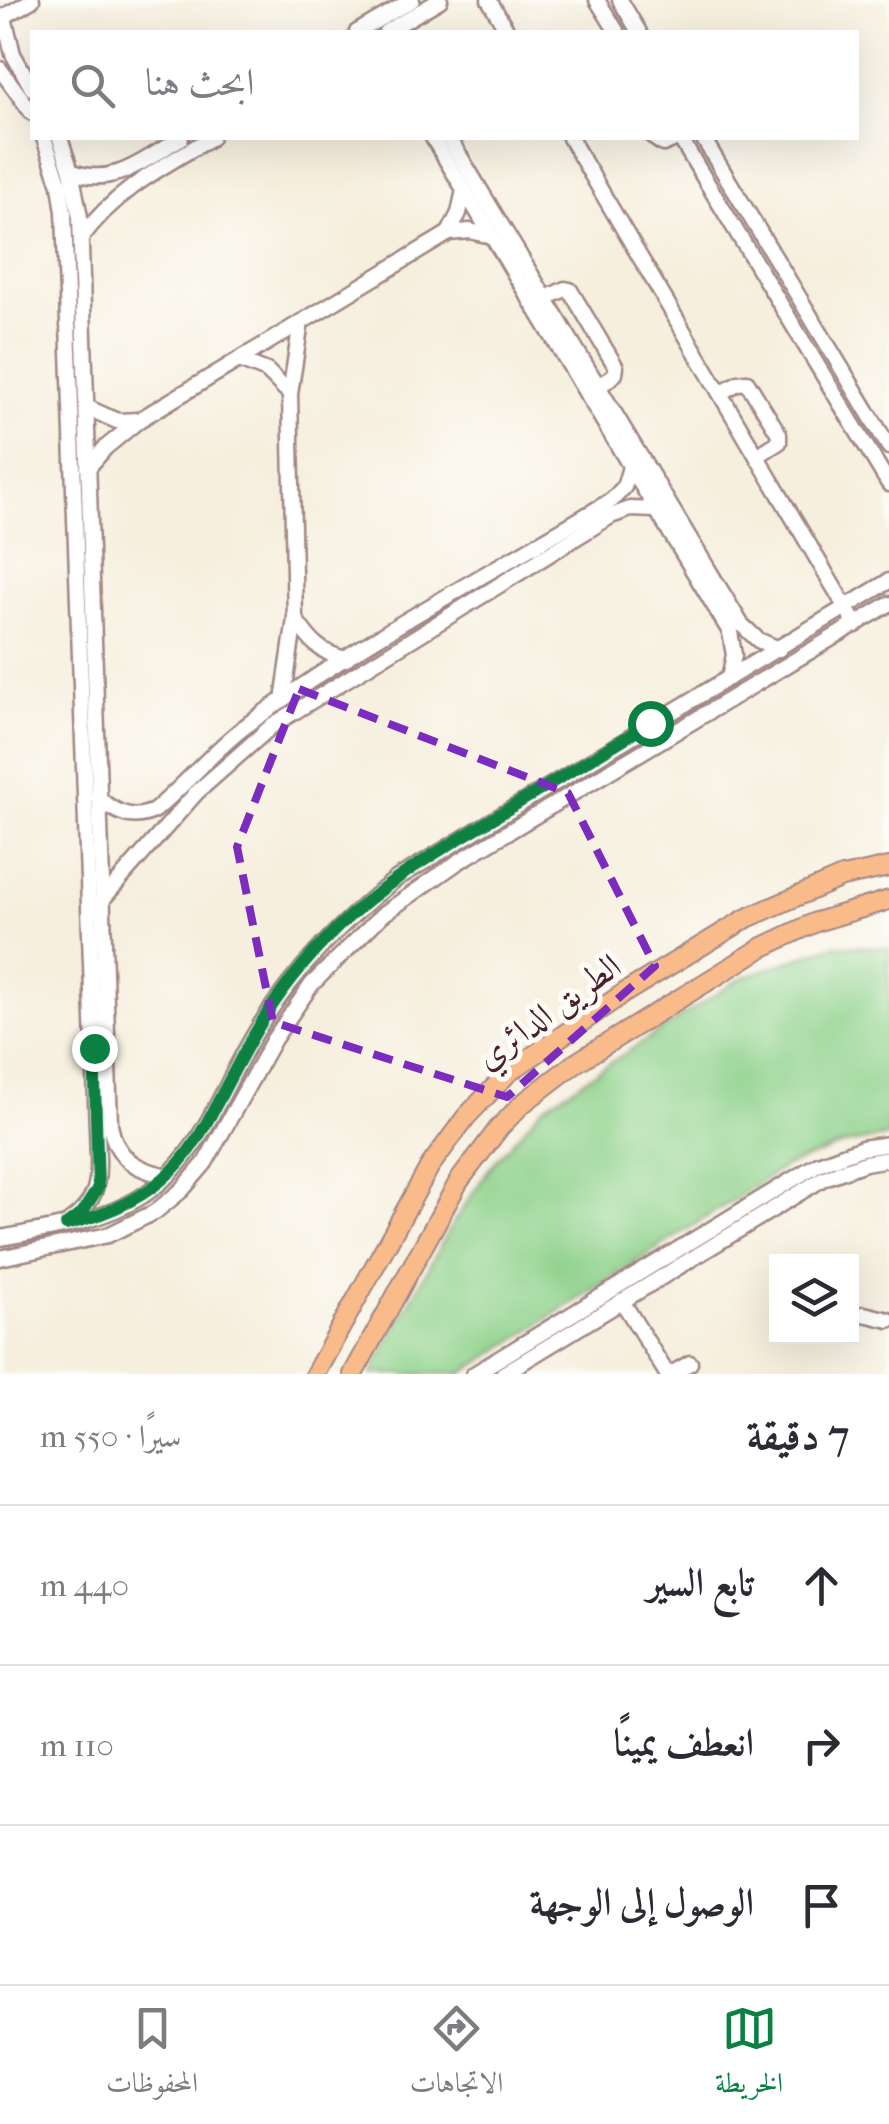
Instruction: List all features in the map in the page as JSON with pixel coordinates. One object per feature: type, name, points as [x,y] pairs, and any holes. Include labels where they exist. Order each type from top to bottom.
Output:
[{"type":"main road","name":"الطريق الدائري","points":[[315,1374],[430,1166],[466,1117],[508,1073],[624,994],[747,918],[842,877],[889,867]]},
{"type":"main road","points":[[804,892],[816,922]]},
{"type":"main road","name":"الطريق الدائري","points":[[353,1374],[442,1209],[478,1154],[522,1104],[547,1083],[738,961],[816,922],[889,900]]},
{"type":"main road","points":[[624,994],[641,1022]]},
{"type":"street","points":[[30,84],[13,54],[2,18],[32,0]]},
{"type":"street","points":[[360,30],[412,0]]},
{"type":"street","points":[[394,30],[440,0]]},
{"type":"street","points":[[489,0],[507,30]]},
{"type":"street","points":[[616,30],[601,6],[620,1],[638,30]]},
{"type":"street","points":[[0,68],[30,110]]},
{"type":"street","points":[[45,140],[60,185],[64,212],[87,665],[98,800],[112,1140],[132,1165],[168,1176]]},
{"type":"street","points":[[61,140],[80,217],[88,468],[87,665],[98,1174],[92,1202],[66,1225]]},
{"type":"street","points":[[71,171],[96,179],[120,174],[179,140]]},
{"type":"street","points":[[80,239],[126,189],[208,140]]},
{"type":"street","points":[[434,140],[546,298],[599,387],[630,468],[730,632],[734,655],[730,678]]},
{"type":"street","points":[[450,140],[491,236],[619,436],[741,624],[758,640],[779,649]]},
{"type":"street","points":[[571,140],[856,625]]},
{"type":"street","points":[[679,140],[889,484]]},
{"type":"street","points":[[704,140],[889,447]]},
{"type":"street","points":[[449,233],[460,213],[466,185]]},
{"type":"street","points":[[730,220],[747,209]]},
{"type":"street","points":[[88,468],[139,420],[449,233],[470,231],[491,236]]},
{"type":"street","points":[[546,298],[570,290],[616,367],[615,374],[599,387]]},
{"type":"street","points":[[283,700],[295,620],[290,394],[300,322]]},
{"type":"street","points":[[239,360],[267,370],[290,394]]},
{"type":"street","points":[[720,393],[743,381],[750,386],[780,438],[757,456]]},
{"type":"street","points":[[86,407],[117,421],[139,420]]},
{"type":"street","points":[[98,800],[122,815],[144,816],[154,812],[224,744],[283,700],[612,500],[624,487],[630,468]]},
{"type":"street","points":[[102,901],[206,782],[273,725],[610,516],[630,509],[656,510]]},
{"type":"street","points":[[0,1238],[66,1225],[122,1207],[168,1176],[211,1117],[258,1028],[286,988],[316,950],[363,904],[454,842],[889,581]]},
{"type":"street","points":[[0,1258],[92,1240],[140,1221],[169,1202],[194,1177],[292,1011],[358,936],[458,862],[889,604]]},
{"type":"street","points":[[295,620],[322,651],[346,659]]},
{"type":"street","points":[[650,723],[661,740]]},
{"type":"street","points":[[211,1117],[225,1126]]},
{"type":"street","points":[[474,1374],[818,1164],[862,1148],[889,1144]]},
{"type":"street","points":[[503,1374],[824,1178],[889,1159]]},
{"type":"street","points":[[622,1301],[669,1374],[690,1363]]},
{"type":"street","points":[[859,1315],[889,1320]]},
{"type":"highlighted area","points":[[299,689],[568,793],[655,966],[507,1097],[273,1022],[237,847]]},
{"type":"green space","points":[[835,945],[889,948],[889,1136],[845,1144],[786,1166],[461,1374],[371,1374],[450,1228],[489,1169],[543,1107],[741,978]]},
{"type":"route","points":[[94,1048],[98,1188],[92,1202],[66,1225],[122,1207],[168,1176],[189,1152],[258,1028],[294,976],[363,904],[454,842],[650,723]]}]
